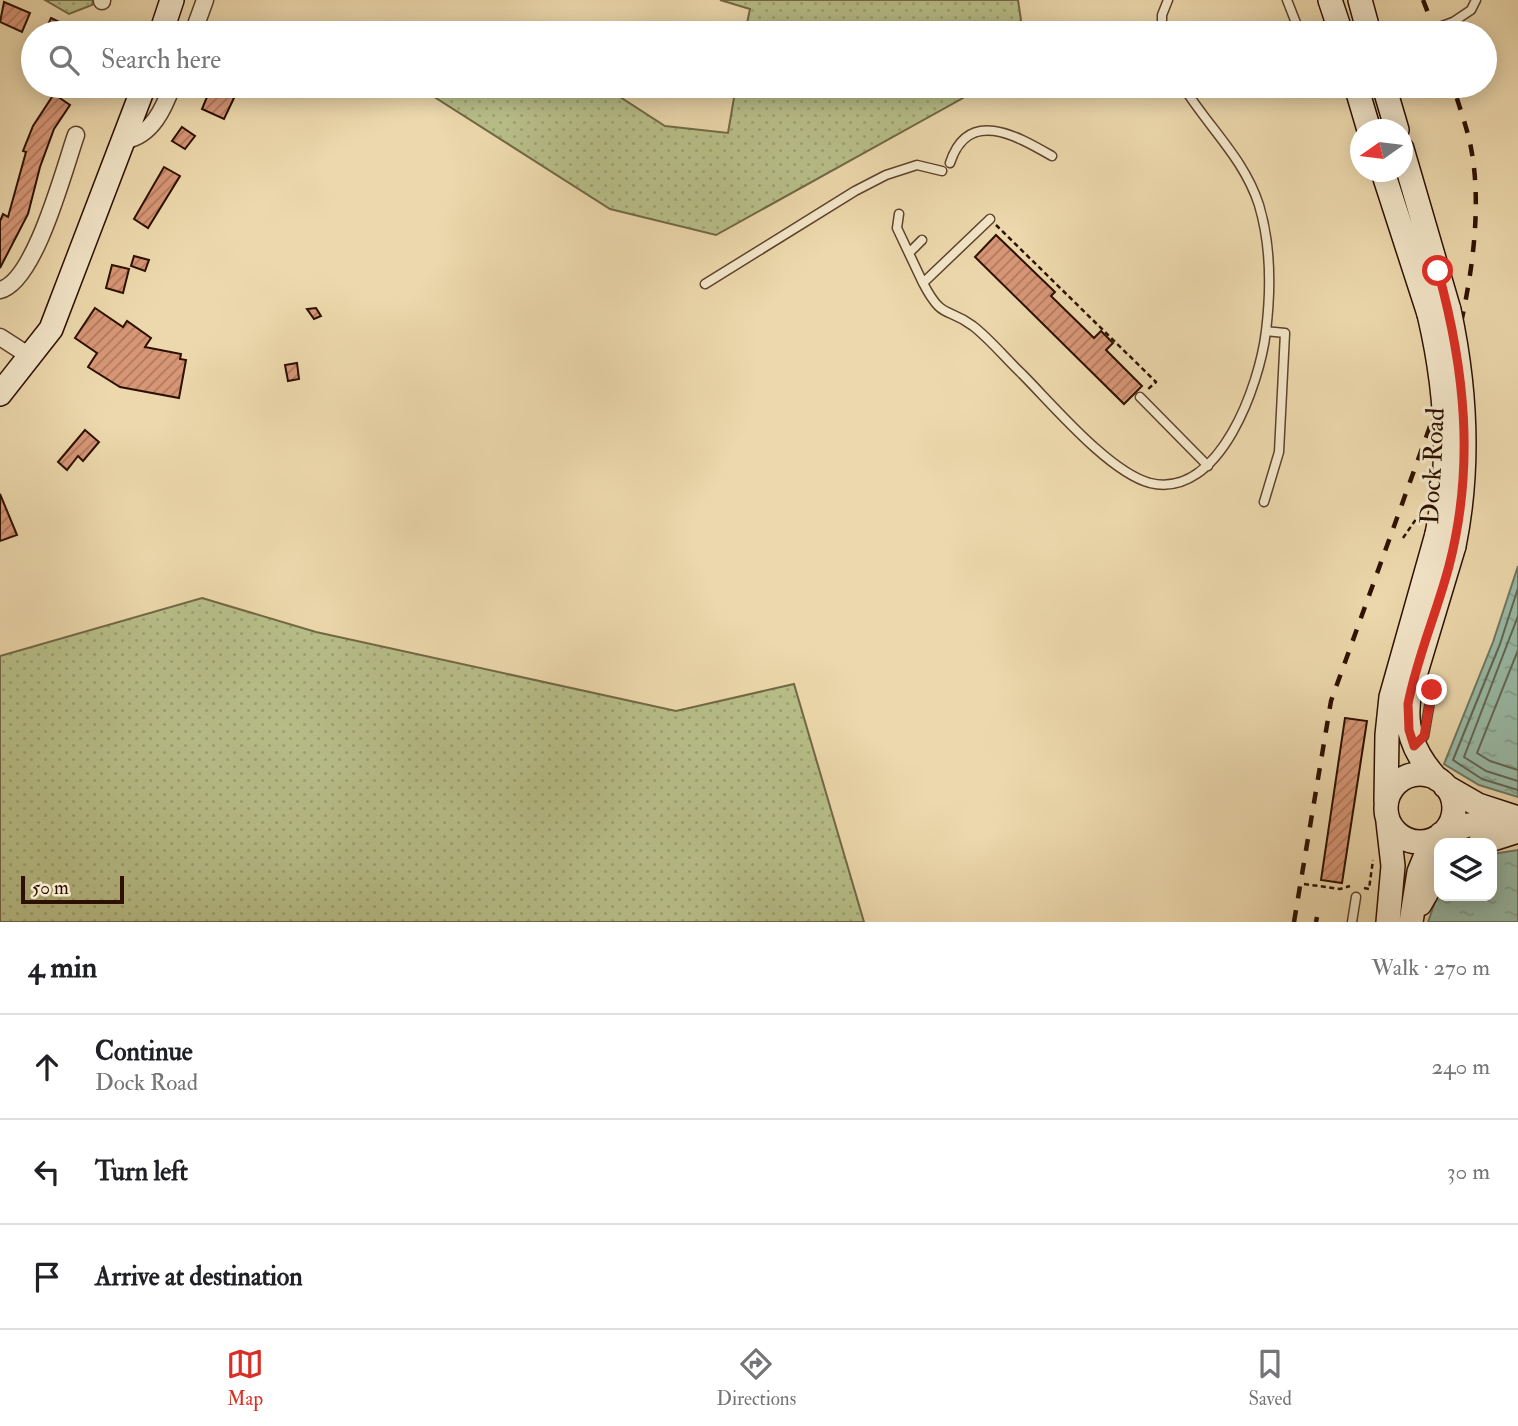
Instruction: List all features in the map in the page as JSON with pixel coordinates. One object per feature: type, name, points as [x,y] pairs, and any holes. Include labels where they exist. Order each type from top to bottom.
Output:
[{"type":"main road","points":[[1330,0],[1337,21]]},
{"type":"main road","points":[[1360,0],[1366,21]]},
{"type":"main road","points":[[0,394],[46,336],[61,307],[140,98]]},
{"type":"main road","points":[[1360,98],[1366,119]]},
{"type":"main road","points":[[1388,98],[1394,119]]},
{"type":"main road","name":"Dock Road","points":[[1387,182],[1459,359],[1465,426],[1463,490],[1391,697],[1387,735],[1387,802],[1393,878],[1388,922]]},
{"type":"main road","name":"Dock Road","points":[[1409,182],[1439,312]]},
{"type":"main road","name":"Dock Road","points":[[1436,777],[1414,746],[1409,730],[1408,704],[1446,540]]},
{"type":"main road","points":[[1420,774],[1436,777],[1478,805],[1518,820],[1468,825],[1437,837],[1408,841],[1394,831],[1387,802],[1394,786],[1406,777],[1420,774]]},
{"type":"main road","points":[[1412,922],[1419,872],[1437,837],[1453,814],[1452,797],[1436,777]]},
{"type":"main road","points":[[1496,838],[1518,831]]},
{"type":"main road","points":[[1412,922],[1434,878]]},
{"type":"street","points":[[197,21],[205,0]]},
{"type":"street","points":[[126,140],[134,138],[160,116],[167,98]]},
{"type":"street","points":[[0,290],[9,288],[20,279],[42,234],[76,135]]},
{"type":"street","points":[[0,337],[31,357]]},
{"type":"lane","points":[[1162,21],[1168,0]]},
{"type":"lane","points":[[1287,0],[1295,21]]},
{"type":"lane","points":[[1454,21],[1471,10],[1476,0]]},
{"type":"lane","points":[[900,214],[897,228],[923,283],[940,310],[976,329],[1084,436],[1128,474],[1150,483],[1170,484],[1189,478],[1208,466],[1244,409],[1258,372],[1266,331],[1268,258],[1257,200],[1242,166],[1192,98]]},
{"type":"lane","points":[[950,163],[956,145],[963,139],[995,130],[1015,135],[1052,156]]},
{"type":"lane","points":[[705,284],[855,191],[886,175],[917,165],[942,171]]},
{"type":"lane","points":[[923,283],[990,219]]},
{"type":"lane","points":[[908,253],[922,240]]},
{"type":"lane","points":[[1264,502],[1279,452],[1285,334],[1266,331]]},
{"type":"lane","points":[[1140,397],[1208,466]]},
{"type":"lane","points":[[1414,746],[1424,736],[1432,690]]},
{"type":"lane","points":[[1352,922],[1356,897]]},
{"type":"path","points":[[990,219],[1156,382],[1140,397]]},
{"type":"path","points":[[1403,538],[1424,508]]},
{"type":"path","points":[[1304,884],[1340,889],[1350,886]]},
{"type":"green space","points":[[45,0],[93,0],[92,5],[69,14]]},
{"type":"green space","points":[[720,0],[1018,0],[1021,20],[748,21],[750,9]]},
{"type":"green space","points":[[436,98],[622,98],[665,126],[728,133],[734,98],[963,98],[716,235],[610,209]]},
{"type":"green space","points":[[202,598],[316,632],[676,711],[794,684],[864,922],[0,922],[0,656]]},
{"type":"water","points":[[1518,566],[1518,797],[1479,785],[1444,764],[1493,642]]},
{"type":"water","points":[[1518,850],[1518,922],[1428,922],[1435,901],[1497,901],[1497,853]]},
{"type":"building","points":[[4,2],[30,13],[27,21],[21,21],[21,32],[0,22]]},
{"type":"building","points":[[51,98],[60,98],[70,105],[54,129],[40,167],[28,214],[0,268],[0,221],[3,214],[8,217],[26,152],[23,151],[33,126]]},
{"type":"building","points":[[206,98],[234,98],[224,119],[202,109]]},
{"type":"building","points":[[182,127],[195,136],[185,149],[172,141]]},
{"type":"building","points":[[164,167],[180,176],[148,228],[134,219]]},
{"type":"building","points":[[996,235],[1055,292],[1051,296],[1094,338],[1101,331],[1113,343],[1106,350],[1142,386],[1124,404],[975,257]]},
{"type":"building","points":[[134,256],[149,260],[145,271],[131,266]]},
{"type":"building","points":[[112,265],[129,269],[123,293],[106,288]]},
{"type":"building","points":[[95,308],[123,327],[127,321],[151,338],[145,347],[181,354],[180,359],[186,360],[179,398],[120,387],[88,367],[97,353],[75,338]]},
{"type":"building","points":[[316,308],[321,316],[314,319],[307,309]]},
{"type":"building","points":[[297,363],[299,379],[288,381],[285,365]]},
{"type":"building","points":[[85,430],[99,442],[83,461],[78,456],[67,470],[58,462]]},
{"type":"building","points":[[0,494],[17,535],[0,541]]},
{"type":"building","points":[[1345,718],[1367,721],[1342,883],[1321,880]]},
{"type":"railway","points":[[1423,0],[1431,21]]},
{"type":"railway","points":[[1294,922],[1331,701],[1446,382],[1466,296],[1475,235],[1475,176],[1469,140],[1457,98]]},
{"type":"railway","points":[[1316,922],[1317,917]]},
{"type":"route","points":[[1432,690],[1424,736],[1414,746],[1409,730],[1408,704],[1454,546],[1465,469],[1464,404],[1459,359],[1438,271]]}]
